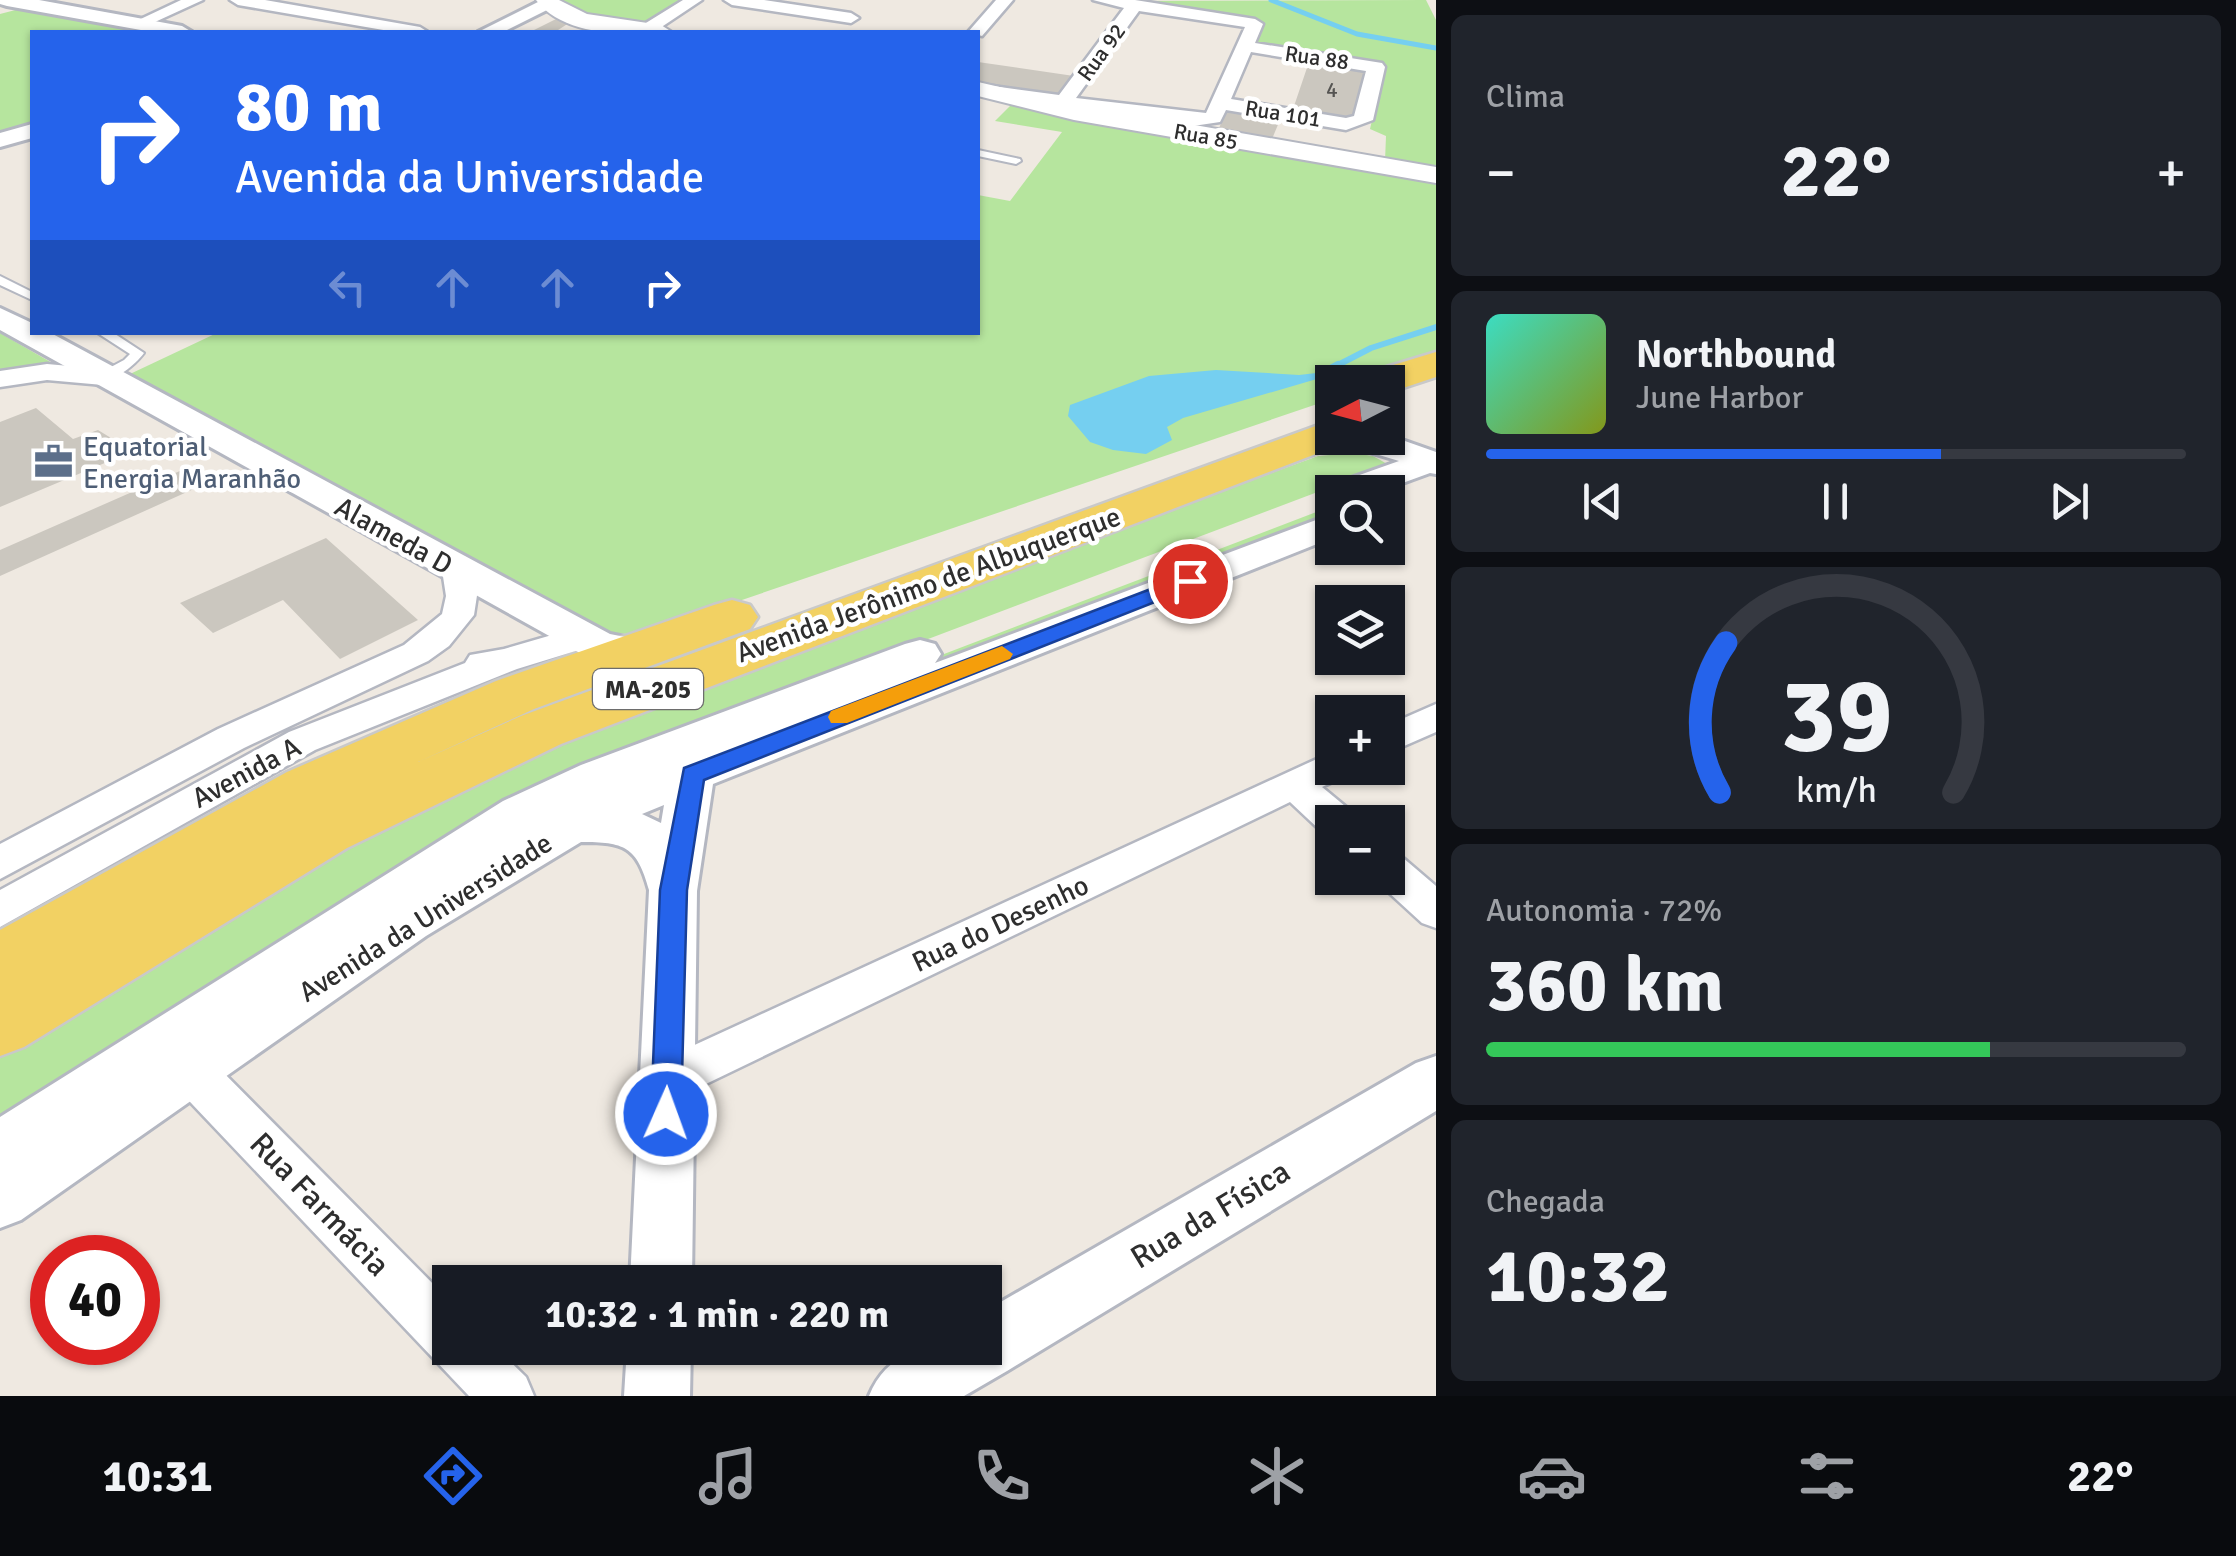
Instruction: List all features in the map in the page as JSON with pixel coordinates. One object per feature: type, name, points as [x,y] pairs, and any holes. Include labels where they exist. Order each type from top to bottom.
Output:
[{"type":"main road","points":[[551,6],[650,30]]},
{"type":"main road","name":"Rua 85","points":[[980,89],[1094,115],[1436,175]]},
{"type":"main road","points":[[1405,390],[1436,364]]},
{"type":"main road","points":[[1405,401],[1436,395]]},
{"type":"main road","name":"Avenida Jerônimo de Albuquerque","points":[[0,963],[308,788],[516,695],[610,644],[1315,406]]},
{"type":"main road","name":"Avenida Jerônimo de Albuquerque","points":[[0,1026],[326,831],[541,730],[1315,439]]},
{"type":"street","points":[[7,0],[171,30]]},
{"type":"street","points":[[138,24],[196,0]]},
{"type":"street","points":[[238,0],[409,30]]},
{"type":"street","points":[[655,30],[694,0]]},
{"type":"street","points":[[732,0],[856,14],[837,30]]},
{"type":"street","points":[[978,30],[1005,0]]},
{"type":"street","points":[[1100,0],[1255,24],[1219,103]]},
{"type":"street","name":"Rua 92","points":[[1066,99],[1134,5]]},
{"type":"street","points":[[492,30],[524,13],[551,6]]},
{"type":"street","name":"Rua 88","points":[[1245,46],[1376,67],[1364,120],[1346,124]]},
{"type":"street","name":"Rua 85","points":[[980,89],[1206,120],[1213,118],[1219,103]]},
{"type":"street","name":"Rua 101","points":[[1219,103],[1346,124]]},
{"type":"street","points":[[0,140],[30,132]]},
{"type":"street","name":"Alameda D","points":[[0,317],[30,334]]},
{"type":"street","name":"Alameda D","points":[[31,335],[458,570],[610,644]]},
{"type":"street","points":[[0,379],[47,372],[103,377]]},
{"type":"street","points":[[1405,432],[1434,470]]},
{"type":"street","points":[[1398,455],[1434,470]]},
{"type":"street","points":[[1405,477],[1434,470]]},
{"type":"street","points":[[1405,491],[1434,470]]},
{"type":"street","name":"Avenida da Universidade","points":[[0,1149],[455,852],[1315,505]]},
{"type":"street","name":"Avenida da Universidade","points":[[688,759],[1315,532]]},
{"type":"street","name":"Avenida A","points":[[0,864],[264,722],[386,670],[438,636],[458,617],[462,595],[458,570]]},
{"type":"street","name":"Avenida A","points":[[386,670],[505,661],[610,644]]},
{"type":"street","name":"Avenida A","points":[[0,910],[302,741],[505,661]]},
{"type":"street","points":[[1405,732],[1436,717]]},
{"type":"street","points":[[662,1265],[674,890],[688,759]]},
{"type":"street","name":"Rua do Desenho","points":[[667,1080],[1315,774]]},
{"type":"street","points":[[1294,784],[1318,805]]},
{"type":"street","points":[[564,810],[622,825],[647,838],[664,856],[674,890]]},
{"type":"street","name":"Avenida da Universidade","points":[[0,1200],[564,810]]},
{"type":"street","points":[[1405,883],[1436,911]]},
{"type":"street","name":"Rua Farmácia","points":[[190,1070],[432,1319]]},
{"type":"street","name":"Rua da Física","points":[[950,1373],[1436,1080]]},
{"type":"street","points":[[477,1365],[507,1396]]},
{"type":"street","points":[[658,1396],[659,1365]]},
{"type":"lane","points":[[980,153],[1016,160]]},
{"type":"lane","points":[[0,280],[30,295]]},
{"type":"lane","points":[[103,377],[129,364],[138,354],[107,335]]},
{"type":"green space","points":[[555,0],[688,0],[644,28],[574,16]]},
{"type":"green space","points":[[1426,0],[1436,20],[1436,170],[1385,161],[1386,136],[1370,129],[1384,69],[1254,44],[1253,19],[1128,1]]},
{"type":"green space","points":[[27,7],[149,30],[30,30],[30,127],[0,135],[0,14]]},
{"type":"green space","points":[[1013,103],[1436,174],[1436,364],[1405,374],[1405,365],[1315,365],[1315,405],[639,635],[605,632],[569,618],[130,374],[213,335],[980,335],[980,195],[1010,201],[1062,132],[995,121]]},
{"type":"green space","points":[[0,333],[54,364],[0,372]]},
{"type":"green space","points":[[1366,455],[1389,465],[1363,475],[1315,475],[1315,493],[825,678],[0,1134],[0,1052],[341,842],[672,693],[1318,456]]},
{"type":"green space","points":[[1315,512],[1315,521],[716,755],[711,743]]},
{"type":"water","points":[[1216,370],[1315,373],[1315,380],[1183,418],[1167,427],[1172,440],[1146,454],[1113,450],[1090,442],[1068,416],[1070,405],[1149,376]]},
{"type":"building","points":[[558,18],[572,21],[558,30],[534,30]]},
{"type":"building","points":[[1310,59],[1370,67],[1355,122],[1292,112]]},
{"type":"building","points":[[980,62],[1074,76],[1061,96],[980,82]]},
{"type":"building","points":[[1229,107],[1282,115],[1272,139],[1218,130]]},
{"type":"building","name":"Equatorial Energia Maranhão","points":[[36,408],[73,439],[98,430],[124,446],[119,457],[0,507],[0,422]]},
{"type":"building","name":"Equatorial Energia Maranhão","points":[[189,467],[207,483],[0,576],[0,550]]},
{"type":"building","points":[[326,538],[418,620],[340,659],[283,600],[213,633],[180,603]]},
{"type":"waterway","points":[[1271,0],[1357,34],[1436,48]]},
{"type":"waterway","points":[[1338,365],[1371,348],[1436,327]]},
{"type":"slow traffic","points":[[839,717],[1002,654]]},
{"type":"place","name":"Equatorial Energia Maranhão","points":[[53,462]]},
{"type":"route","points":[[666,1114],[674,890],[692,774],[1190,581]]}]
